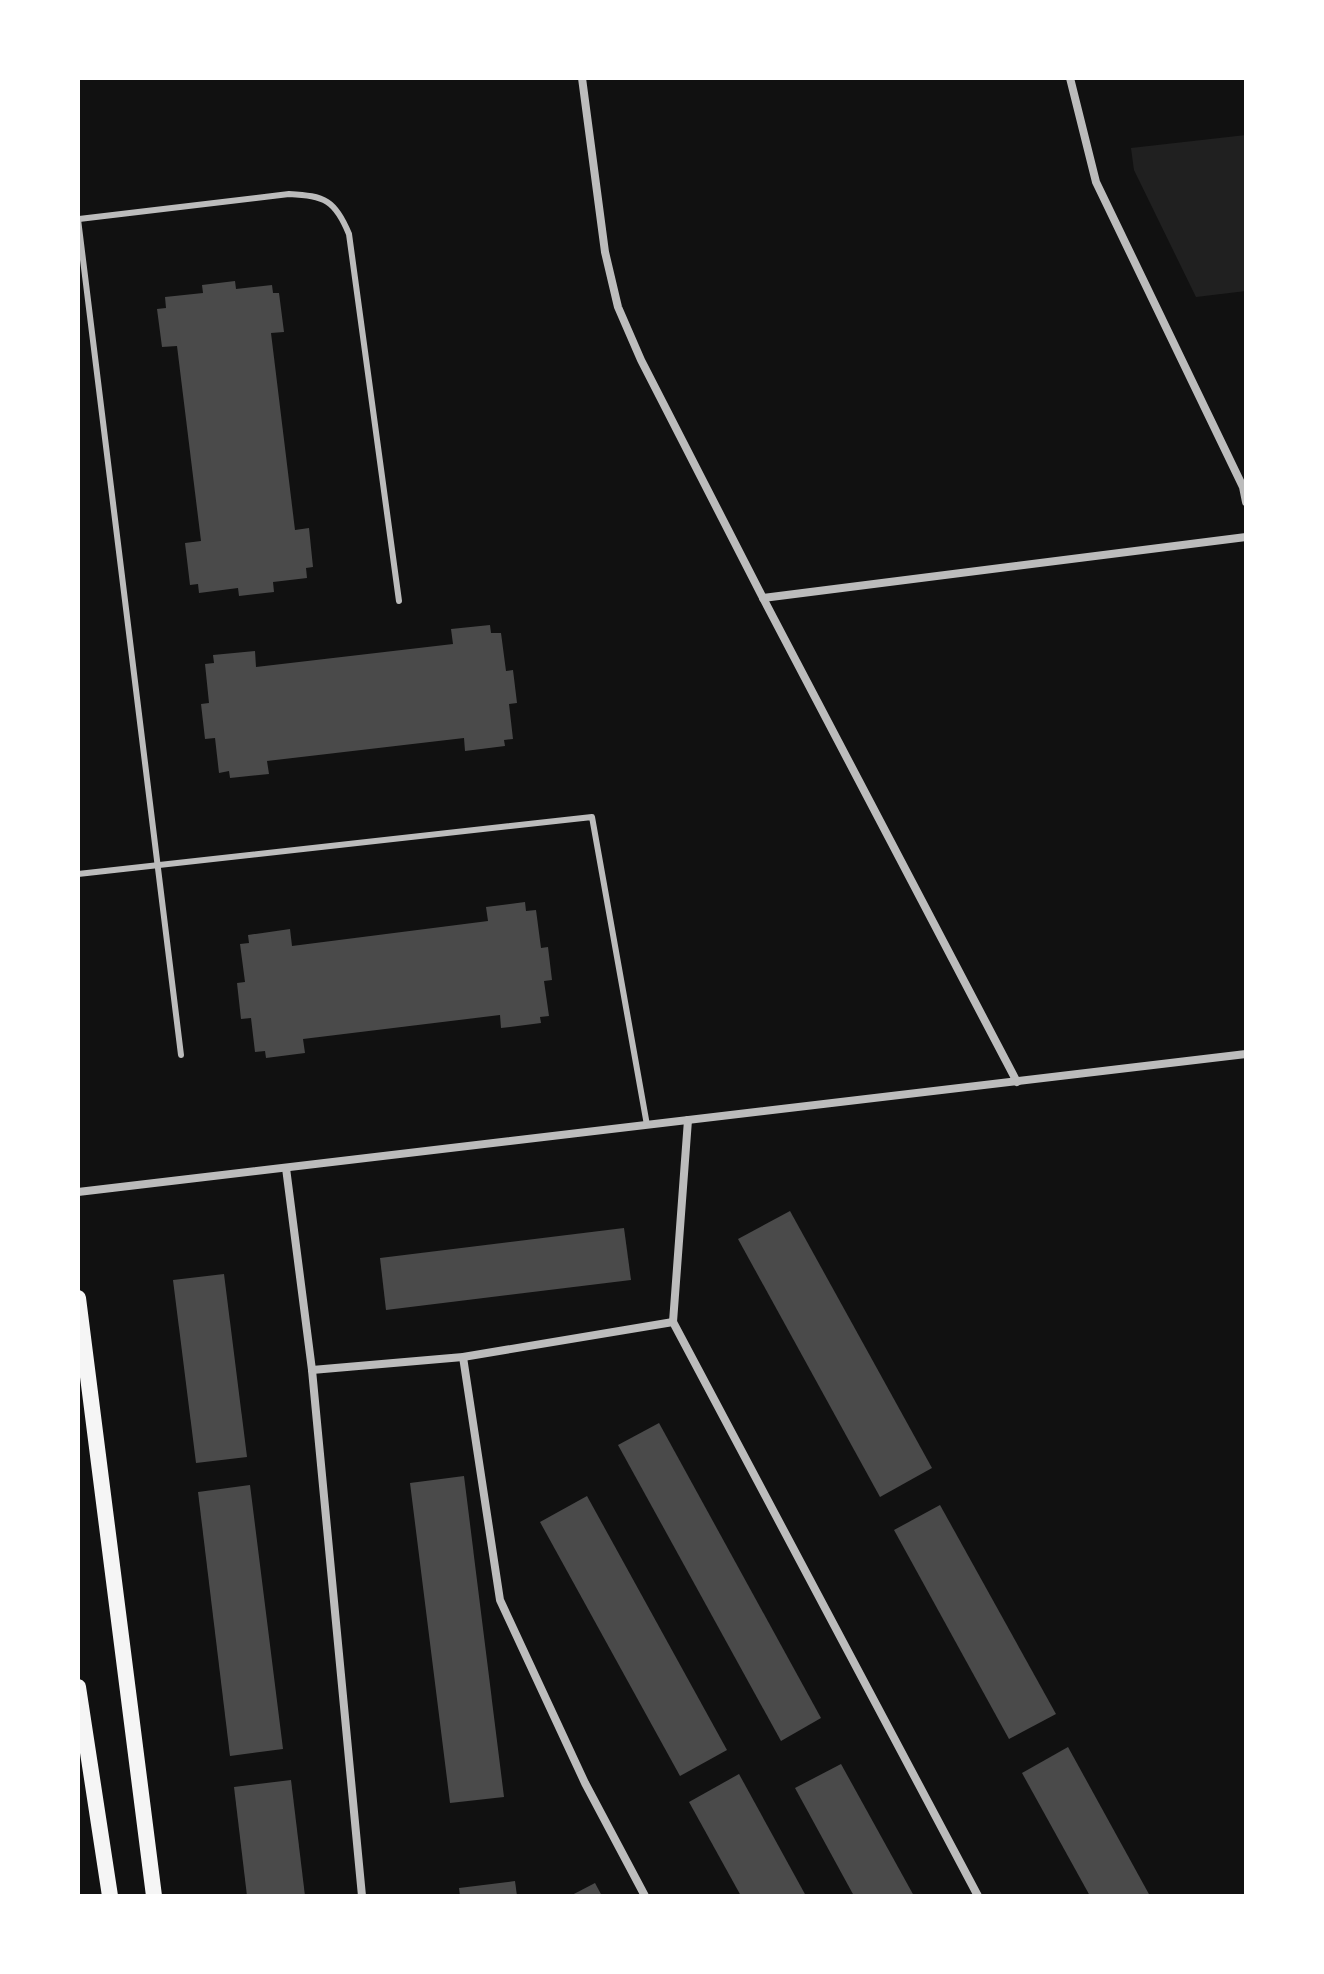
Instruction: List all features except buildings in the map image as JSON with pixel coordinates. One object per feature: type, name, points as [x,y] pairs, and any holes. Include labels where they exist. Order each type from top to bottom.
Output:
[{"type":"main road","points":[[78,1298],[154,1896]]},
{"type":"main road","points":[[78,1687],[110,1896]]},
{"type":"street","points":[[582,78],[605,252],[618,307],[641,360],[763,598],[1017,1082]]},
{"type":"street","points":[[1070,78],[1096,182],[1243,487],[1246,502]]},
{"type":"street","points":[[763,598],[1246,537]]},
{"type":"street","points":[[78,1192],[1246,1054]]},
{"type":"street","points":[[688,1120],[673,1322],[978,1896]]},
{"type":"street","points":[[286,1168],[312,1370],[362,1896]]},
{"type":"street","points":[[312,1370],[463,1357],[673,1322]]},
{"type":"street","points":[[463,1357],[500,1600],[585,1783],[645,1896]]},
{"type":"lane","points":[[181,1055],[78,219],[289,194],[316,195],[331,203],[342,216],[349,234],[399,601]]},
{"type":"lane","points":[[78,874],[592,817],[647,1125]]},
{"type":"shaded area","points":[[1246,135],[1246,291],[1196,297],[1134,170],[1131,148]]}]
